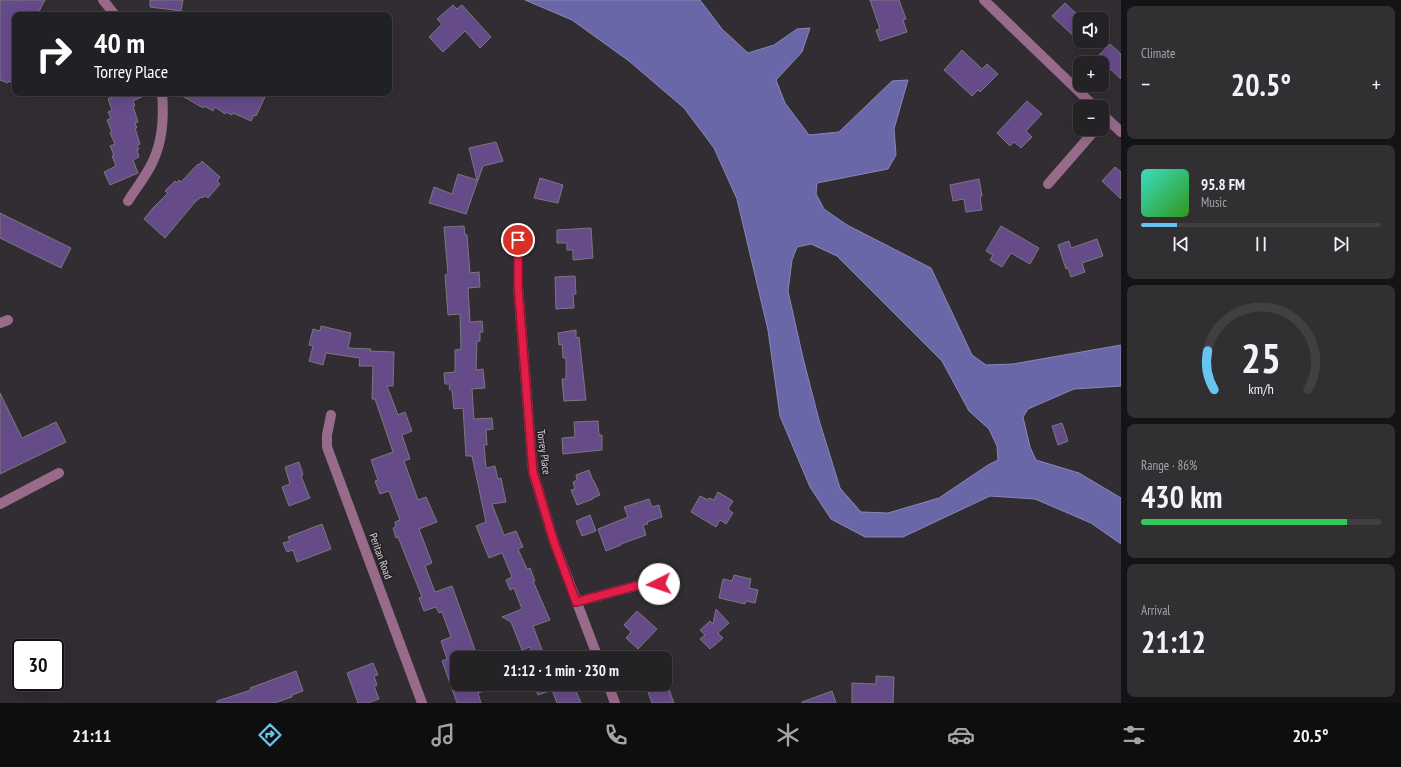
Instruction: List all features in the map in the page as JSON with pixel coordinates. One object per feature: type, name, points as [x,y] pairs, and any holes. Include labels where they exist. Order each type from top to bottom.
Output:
[{"type":"street","points":[[102,0],[112,12]]},
{"type":"street","points":[[984,0],[1088,100]]},
{"type":"street","points":[[128,201],[153,161],[158,150],[164,108],[162,96]]},
{"type":"street","points":[[1109,123],[1121,132]]},
{"type":"street","points":[[1048,184],[1090,136]]},
{"type":"street","name":"Torrey Place","points":[[518,240],[518,286],[533,472],[554,542],[595,651]]},
{"type":"street","name":"Peritan Road","points":[[331,415],[327,435],[327,447],[422,703]]},
{"type":"street","points":[[0,504],[58,473]]},
{"type":"street","points":[[576,602],[647,583],[671,585]]},
{"type":"street","points":[[611,691],[615,703]]},
{"type":"shaded area","points":[[525,0],[700,0],[722,29],[748,53],[774,45],[797,29],[810,28],[802,52],[776,80],[785,103],[809,135],[839,132],[892,81],[908,80],[894,129],[896,155],[888,169],[817,183],[816,194],[824,209],[847,225],[931,268],[972,355],[986,365],[1013,364],[1121,345],[1121,386],[1074,389],[1028,409],[1023,417],[1030,447],[1036,460],[1079,473],[1121,498],[1121,544],[1091,523],[1035,499],[990,496],[903,537],[865,537],[831,519],[810,487],[780,416],[768,330],[737,199],[714,148],[684,108],[629,61],[572,20]],"holes":[[[811,244],[837,256],[942,361],[969,411],[989,429],[997,446],[998,460],[988,465],[939,498],[888,513],[861,512],[840,488],[819,420],[788,291],[792,260],[797,247]]]},
{"type":"building","points":[[0,0],[45,0],[39,12],[12,12],[12,82],[9,81],[8,83],[0,80]]},
{"type":"building","points":[[150,0],[183,0],[181,11],[150,7]]},
{"type":"building","points":[[870,0],[899,0],[906,19],[903,20],[907,32],[880,41],[876,30],[880,29]]},
{"type":"building","points":[[1065,3],[1075,12],[1073,12],[1073,36],[1052,16]]},
{"type":"building","points":[[453,5],[457,9],[462,5],[491,37],[480,48],[465,31],[443,52],[429,37],[442,24],[437,19]]},
{"type":"building","points":[[1110,44],[1121,54],[1121,79],[1109,68],[1109,56],[1098,56],[1106,48],[1109,48]]},
{"type":"building","points":[[962,50],[982,69],[987,64],[998,74],[980,92],[978,90],[972,96],[944,70]]},
{"type":"building","points":[[114,96],[144,96],[133,101],[138,122],[135,123],[137,128],[135,128],[140,144],[137,146],[139,149],[137,150],[139,157],[133,160],[138,173],[110,185],[104,172],[116,166],[112,156],[114,155],[110,146],[115,144],[110,133],[112,132],[107,120],[111,118],[108,112],[112,110],[108,99]]},
{"type":"building","points":[[182,96],[265,97],[256,116],[254,115],[251,121],[233,113],[232,115],[226,112],[225,114],[215,107],[213,111],[204,106],[203,108]]},
{"type":"building","points":[[1027,101],[1042,114],[1026,131],[1032,137],[1021,148],[1014,142],[1010,146],[997,133]]},
{"type":"building","points":[[496,142],[503,161],[483,166],[466,214],[429,203],[434,187],[452,194],[458,174],[477,180],[469,148]]},
{"type":"building","points":[[202,161],[220,177],[217,181],[220,184],[208,198],[205,196],[202,198],[201,197],[195,202],[165,238],[144,219],[168,193],[165,191],[175,181],[177,183],[179,180],[181,182]]},
{"type":"building","points":[[1115,167],[1121,172],[1121,199],[1102,181]]},
{"type":"building","points":[[540,178],[563,185],[558,203],[534,198]]},
{"type":"building","points":[[979,179],[982,196],[980,197],[982,210],[966,212],[964,199],[953,201],[950,185]]},
{"type":"building","points":[[0,213],[71,248],[61,268],[0,238]]},
{"type":"building","points":[[464,226],[465,235],[467,235],[470,273],[479,272],[480,287],[468,288],[470,322],[482,321],[483,332],[480,332],[480,341],[477,341],[476,370],[483,369],[485,388],[472,389],[474,419],[492,418],[493,429],[486,430],[487,445],[484,445],[486,468],[495,466],[498,479],[501,478],[506,502],[492,504],[504,535],[516,531],[523,547],[518,549],[527,569],[530,568],[535,581],[533,581],[550,620],[533,626],[542,651],[531,651],[530,647],[522,650],[511,622],[502,617],[522,609],[514,588],[510,590],[506,580],[512,577],[502,553],[489,558],[476,526],[486,522],[472,456],[466,456],[463,408],[454,409],[452,391],[449,389],[450,384],[445,384],[444,373],[455,372],[455,350],[461,349],[460,314],[448,315],[445,275],[448,274],[444,227]]},
{"type":"building","points":[[1001,226],[1039,248],[1030,264],[1011,253],[1002,267],[990,260],[993,255],[986,251]]},
{"type":"building","points":[[591,228],[593,258],[573,260],[573,250],[567,250],[567,243],[557,243],[557,230]]},
{"type":"building","points":[[1097,239],[1103,256],[1082,263],[1085,272],[1071,277],[1068,268],[1066,269],[1058,245],[1069,241],[1071,248]]},
{"type":"building","points":[[575,276],[576,294],[573,294],[574,308],[556,309],[555,277]]},
{"type":"building","points":[[321,326],[351,333],[348,348],[394,352],[393,386],[387,386],[398,415],[405,412],[412,431],[402,435],[410,459],[404,461],[418,500],[426,497],[437,522],[419,529],[432,563],[425,566],[435,592],[452,586],[475,651],[450,651],[450,683],[442,661],[447,659],[441,641],[451,637],[442,612],[439,613],[436,607],[424,611],[419,598],[422,597],[393,528],[396,527],[395,522],[400,520],[389,491],[380,494],[375,481],[378,480],[371,460],[393,452],[375,399],[372,399],[373,366],[359,366],[360,358],[326,353],[323,365],[309,361],[313,346],[309,345],[313,329],[320,331]]},
{"type":"building","points":[[576,330],[576,338],[579,337],[586,400],[564,401],[562,379],[566,379],[566,358],[563,358],[562,344],[559,345],[558,333]]},
{"type":"building","points":[[0,393],[22,438],[56,422],[66,442],[0,474]]},
{"type":"building","points":[[598,421],[599,435],[602,435],[602,450],[563,454],[562,438],[575,437],[574,422]]},
{"type":"building","points":[[1062,423],[1068,441],[1058,445],[1052,426]]},
{"type":"building","points":[[299,462],[303,475],[301,476],[310,498],[289,506],[282,487],[290,484],[285,467]]},
{"type":"building","points":[[589,470],[600,495],[577,505],[571,490],[575,489],[573,482],[577,480],[576,475]]},
{"type":"building","points":[[718,492],[733,501],[728,509],[733,513],[726,524],[720,520],[716,527],[691,512],[700,496],[708,500],[709,498],[714,500]]},
{"type":"building","points":[[649,499],[652,507],[659,505],[662,517],[647,522],[648,524],[643,525],[646,535],[606,551],[598,529],[628,517],[624,507]]},
{"type":"building","points":[[590,515],[596,531],[582,536],[576,521]]},
{"type":"building","points":[[322,524],[331,549],[297,562],[293,550],[287,552],[283,543],[290,541],[288,537]]},
{"type":"building","points":[[734,575],[751,579],[749,588],[758,590],[755,603],[746,601],[745,604],[719,598],[723,579],[732,581]]},
{"type":"building","points":[[716,609],[729,623],[718,633],[723,638],[710,649],[700,639],[705,635],[700,630],[710,621],[713,624]]},
{"type":"building","points":[[637,611],[657,629],[638,649],[626,638],[631,632],[624,625]]},
{"type":"building","points":[[373,663],[378,675],[374,676],[377,685],[374,686],[379,699],[368,703],[358,703],[347,673]]},
{"type":"building","points":[[296,671],[303,691],[292,695],[292,697],[274,703],[217,703],[217,701],[251,690],[250,688]]},
{"type":"building","points":[[876,676],[894,677],[893,703],[852,703],[852,683],[876,684]]},
{"type":"building","points":[[453,691],[484,691],[478,693],[481,703],[457,703]]},
{"type":"building","points":[[536,691],[549,691],[538,695]]},
{"type":"building","points":[[552,691],[576,691],[581,703],[557,703]]},
{"type":"building","points":[[648,691],[670,691],[674,703],[652,703]]},
{"type":"building","points":[[832,691],[836,703],[802,703],[802,702]]},
{"type":"route","points":[[518,240],[518,286],[533,472],[554,542],[576,602],[647,583],[659,584]]}]
